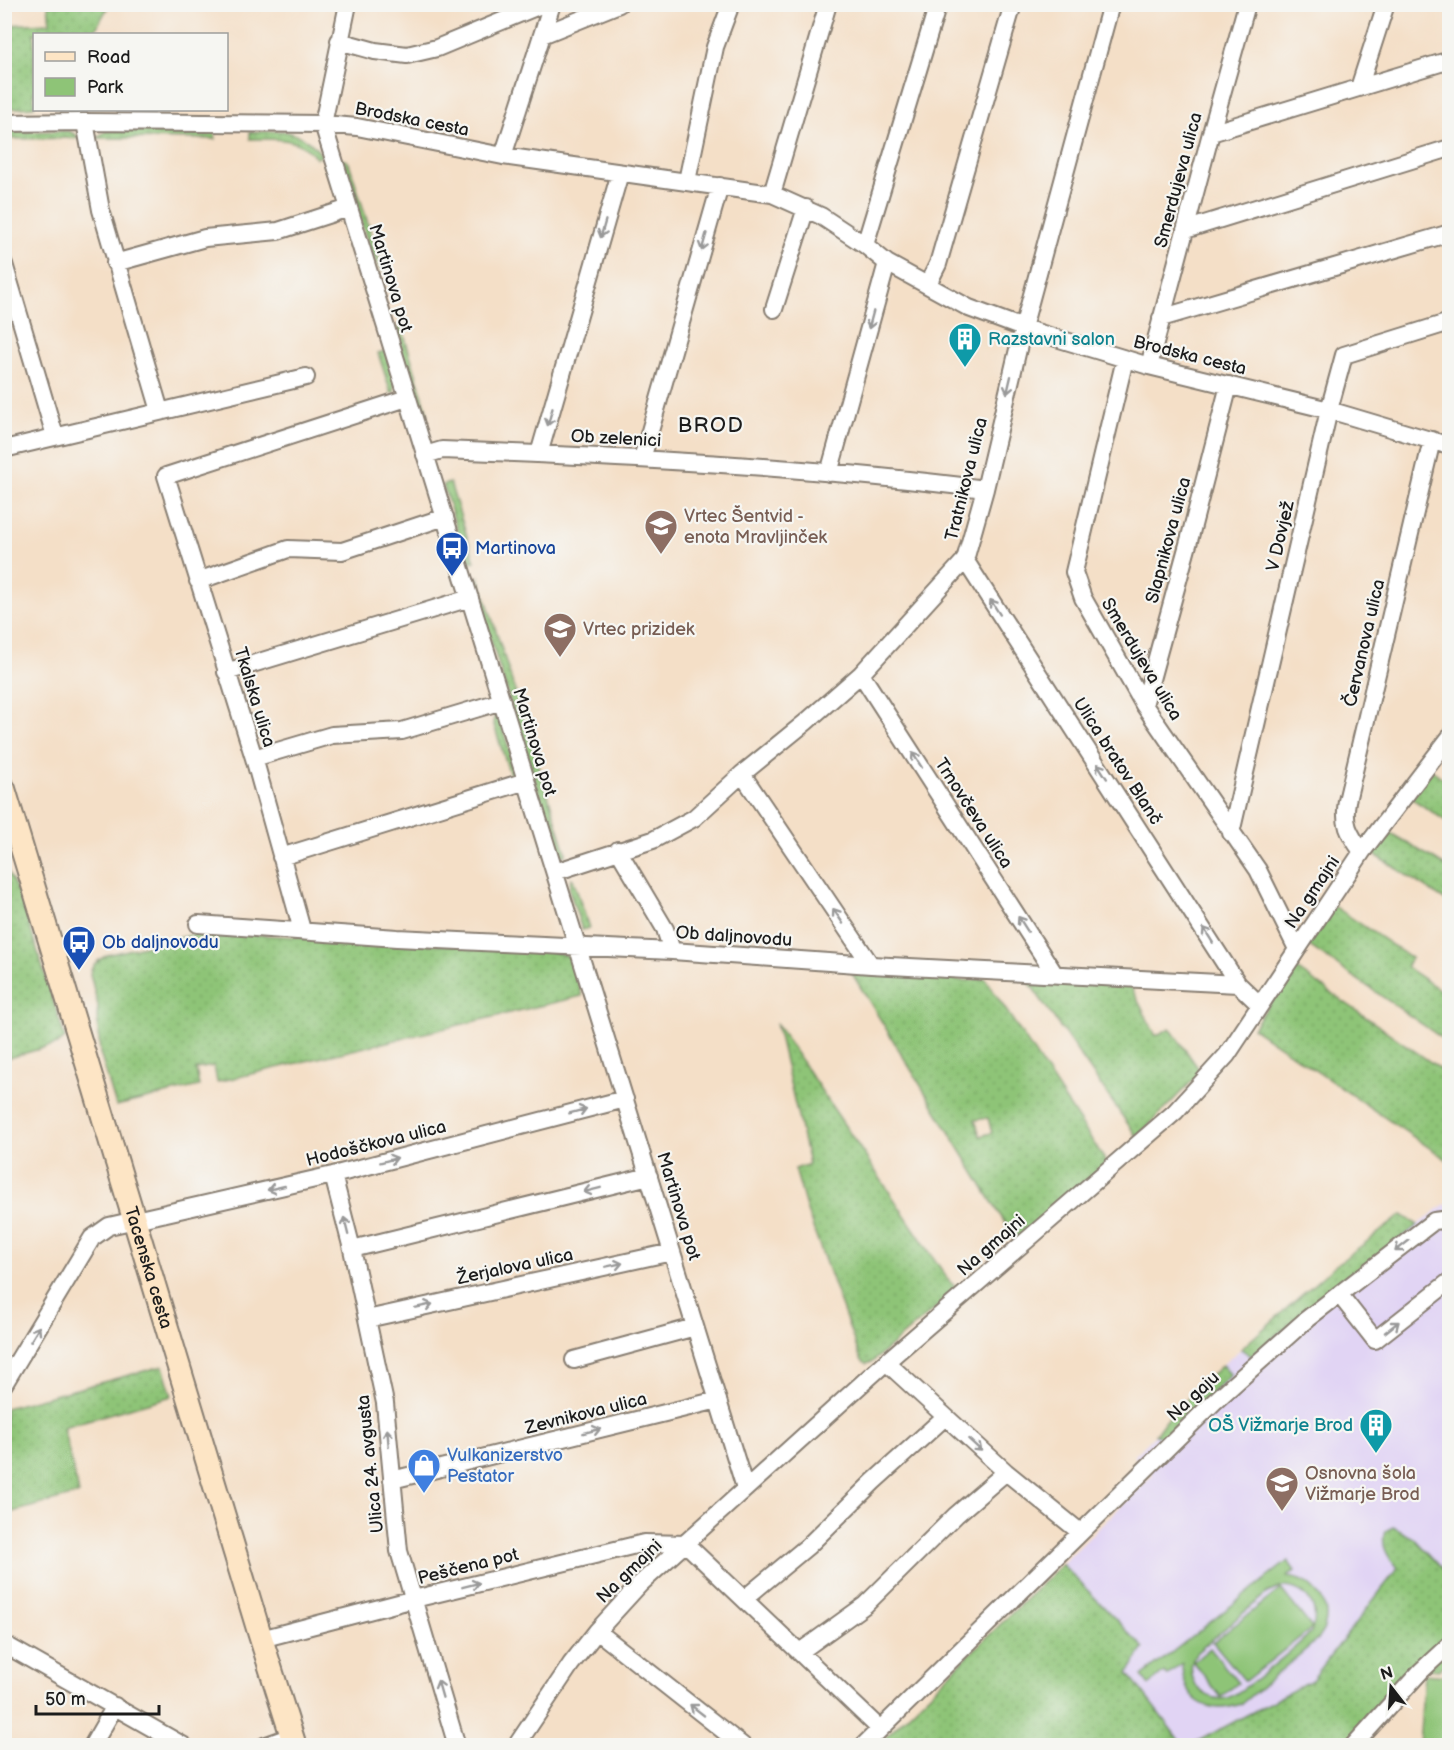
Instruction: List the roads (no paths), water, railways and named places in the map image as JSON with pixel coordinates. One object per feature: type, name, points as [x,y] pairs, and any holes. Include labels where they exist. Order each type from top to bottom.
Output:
[{"type":"main road","name":"Tacenska cesta","points":[[4,789],[261,1639],[294,1741]]},
{"type":"street","name":"Martinova pot","points":[[348,4],[323,124],[746,1488]]},
{"type":"street","points":[[339,41],[375,51],[407,55],[437,48],[543,4]]},
{"type":"street","points":[[503,156],[552,4]]},
{"type":"street","points":[[542,35],[619,4]]},
{"type":"street","points":[[687,182],[715,47],[731,4]]},
{"type":"street","points":[[772,194],[828,4]]},
{"type":"street","points":[[865,245],[938,4]]},
{"type":"street","points":[[927,285],[938,264],[1013,4]]},
{"type":"street","name":"Tratnikova ulica","points":[[555,872],[653,840],[694,818],[742,774],[861,674],[964,560],[985,489],[1023,328],[1111,4]]},
{"type":"street","name":"Smerdujeva ulica","points":[[1149,366],[1247,4]]},
{"type":"street","points":[[1359,88],[1386,4]]},
{"type":"street","points":[[1211,133],[1449,60]]},
{"type":"street","points":[[85,122],[101,210],[160,411]]},
{"type":"street","name":"Brodska cesta","points":[[4,123],[323,124],[357,127],[503,156],[772,194],[806,208],[865,245],[887,263],[969,308],[1023,328],[1149,366],[1329,410],[1449,446]]},
{"type":"street","points":[[1185,230],[1449,148]]},
{"type":"street","points":[[539,454],[620,173]]},
{"type":"street","points":[[642,459],[720,186]]},
{"type":"street","points":[[115,263],[205,238],[278,231],[349,208]]},
{"type":"street","points":[[774,309],[806,208]]},
{"type":"street","points":[[1161,318],[1449,233]]},
{"type":"street","points":[[829,473],[887,263]]},
{"type":"street","points":[[4,264],[56,436]]},
{"type":"street","name":"V Dovjež","points":[[1232,833],[1329,410],[1344,355],[1449,322]]},
{"type":"street","name":"Smerdujeva ulica","points":[[1125,359],[1074,572],[1083,598],[1144,705],[1258,870],[1297,949]]},
{"type":"street","points":[[4,449],[306,377]]},
{"type":"street","name":"Slapnikova ulica","points":[[1144,705],[1229,385]]},
{"type":"street","name":"Tkalska ulica","points":[[302,930],[254,758],[166,476],[407,398]]},
{"type":"street","name":"Červanova ulica","points":[[1362,852],[1348,831],[1346,809],[1432,440]]},
{"type":"street","name":"Ob zelenici","points":[[425,454],[442,450],[642,459],[829,473],[985,489]]},
{"type":"street","points":[[198,581],[288,549],[342,551],[445,517]]},
{"type":"street","name":"Ulica bratov Blanč","points":[[964,560],[1239,984]]},
{"type":"street","points":[[226,672],[470,598]]},
{"type":"street","name":"Trnovčeva ulica","points":[[861,674],[1054,974]]},
{"type":"street","points":[[254,758],[332,735],[402,731],[502,701]]},
{"type":"street","name":"Na gmajni","points":[[516,1746],[571,1664],[597,1630],[640,1584],[886,1362],[1175,1112],[1227,1055],[1362,852],[1449,737]]},
{"type":"street","points":[[742,774],[871,965]]},
{"type":"street","points":[[281,857],[526,781]]},
{"type":"street","points":[[618,850],[665,929],[672,951]]},
{"type":"street","name":"Ob daljnovodu","points":[[198,924],[397,938],[672,951],[871,965],[1239,984]]},
{"type":"street","points":[[1239,984],[1260,1005]]},
{"type":"street","name":"Hodoščkova ulica","points":[[4,1384],[92,1238],[110,1226],[333,1175],[625,1099]]},
{"type":"street","name":"Ulica 24. avgusta","points":[[333,1175],[352,1249],[385,1403],[399,1551],[457,1746]]},
{"type":"street","points":[[352,1249],[649,1176]]},
{"type":"street","name":"Na gaju","points":[[863,1746],[1214,1402],[1307,1319],[1434,1221],[1442,1220],[1449,1225]]},
{"type":"street","name":"Žerjalova ulica","points":[[367,1319],[672,1252]]},
{"type":"street","points":[[1339,1294],[1375,1340],[1449,1281]]},
{"type":"street","points":[[574,1360],[695,1327]]},
{"type":"street","points":[[886,1362],[1005,1472],[1080,1532]]},
{"type":"street","name":"Zevnikova ulica","points":[[392,1480],[718,1400]]},
{"type":"street","points":[[744,1599],[808,1546],[873,1482],[945,1417]]},
{"type":"street","points":[[801,1651],[865,1605],[956,1515],[1005,1472]]},
{"type":"street","name":"Peščena pot","points":[[261,1639],[644,1543],[686,1544]]},
{"type":"street","points":[[686,1544],[801,1651],[880,1729]]},
{"type":"street","points":[[597,1630],[743,1746]]},
{"type":"street","points":[[4,1644],[184,1746]]},
{"type":"street","points":[[1353,1746],[1421,1671],[1449,1644]]},
{"type":"street","points":[[92,1746],[115,1706]]},
{"type":"street","points":[[264,1746],[294,1741]]},
{"type":"place","name":"Razstavni salon","points":[[965,368]]},
{"type":"place","name":"Vrtec Šentvid - enota Mravljinček","points":[[661,555]]},
{"type":"place","name":"Martinova","points":[[452,577]]},
{"type":"place","name":"Vrtec prizidek","points":[[560,658]]},
{"type":"place","name":"Ob daljnovodu","points":[[79,971]]},
{"type":"place","name":"OŠ Vižmarje Brod","points":[[1376,1454]]},
{"type":"place","name":"Vulkanizerstvo Pestator","points":[[424,1494]]},
{"type":"place","name":"Osnovna šola Vižmarje Brod","points":[[1282,1512]]},
{"type":"district","name":"BROD","points":[[711,425]]}]
